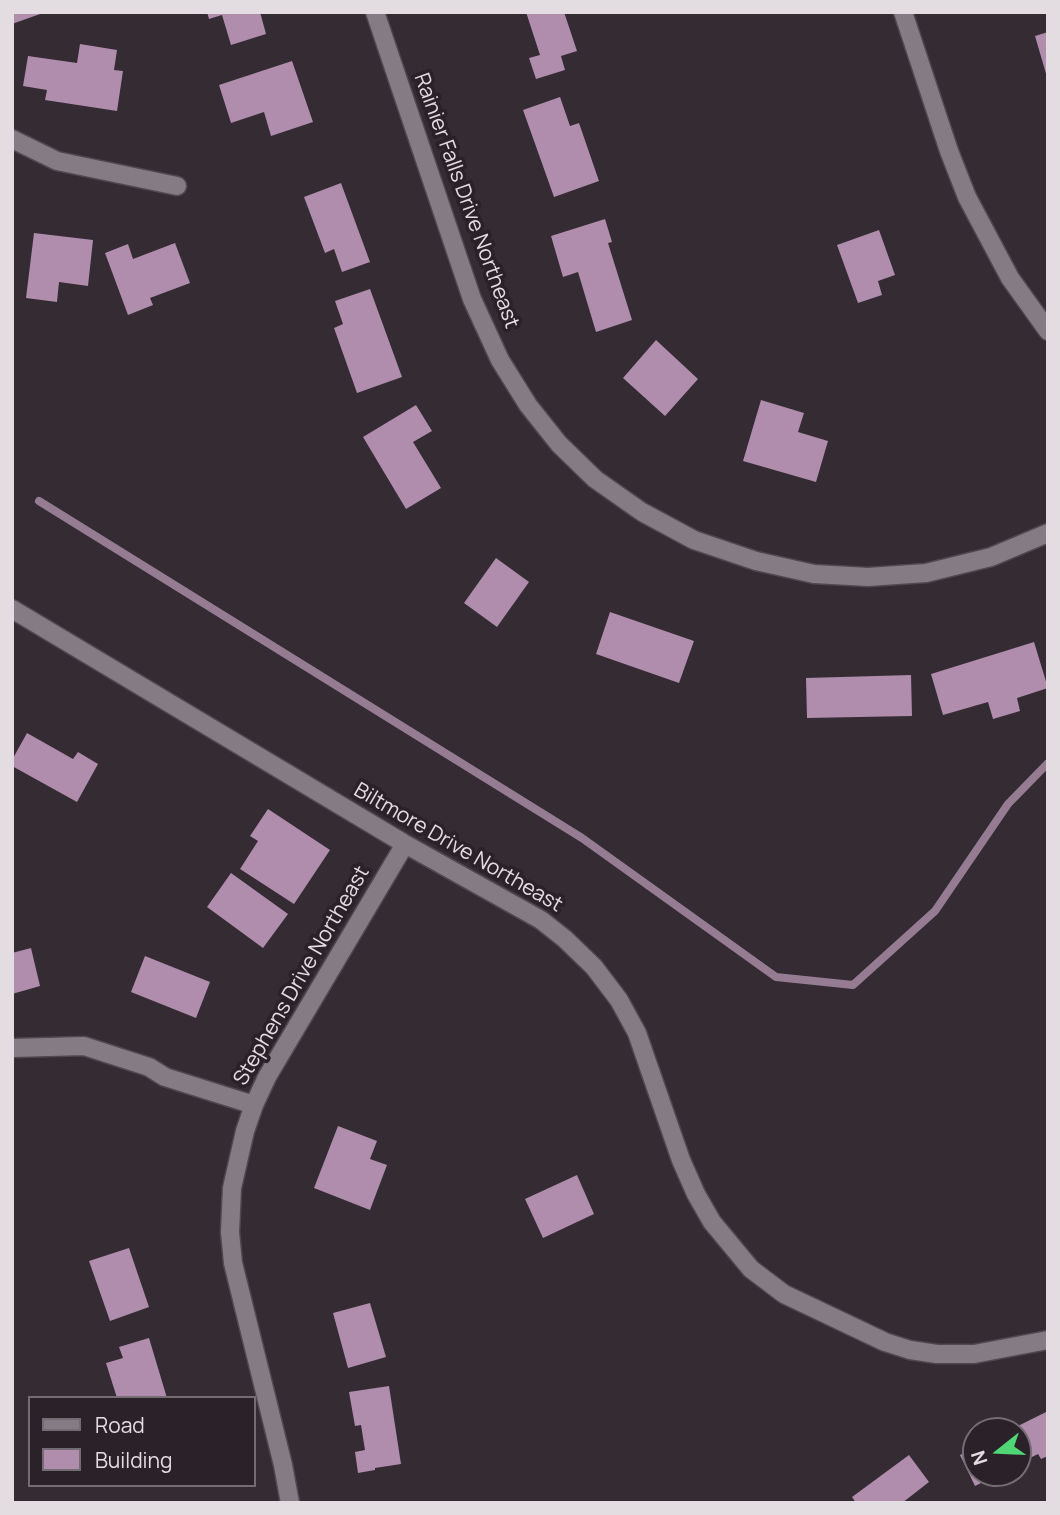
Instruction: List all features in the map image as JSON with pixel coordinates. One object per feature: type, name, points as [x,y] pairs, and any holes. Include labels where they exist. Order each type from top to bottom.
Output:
[{"type":"street","name":"Rainier Falls Drive Northeast","points":[[375,12],[472,299],[500,360],[559,444],[595,479],[642,512],[694,540],[756,561],[814,574],[868,577],[926,573],[992,557],[1048,533]]},
{"type":"street","points":[[903,12],[967,197],[1010,278],[1048,331]]},
{"type":"street","points":[[12,139],[57,162],[177,186]]},
{"type":"street","name":"Biltmore Drive Northeast","points":[[12,609],[405,844],[541,920],[565,939],[594,967],[619,1000],[637,1033],[681,1160],[712,1222],[751,1269],[784,1294],[885,1342],[910,1350],[937,1354],[974,1354],[1048,1340]]},
{"type":"street","name":"Stephens Drive Northeast","points":[[290,1503],[233,1263],[230,1209],[236,1166],[254,1105],[267,1077],[405,844]]},
{"type":"street","points":[[12,1048],[84,1046],[149,1066],[165,1076],[254,1105]]},
{"type":"building","points":[[12,12],[43,12],[43,13],[12,24]]},
{"type":"building","points":[[207,12],[260,12],[266,34],[231,45],[222,15],[209,19]]},
{"type":"building","points":[[526,12],[564,12],[577,51],[561,56],[565,70],[536,79],[529,58],[540,55]]},
{"type":"building","points":[[1048,32],[1048,77],[1047,77],[1035,36]]},
{"type":"building","points":[[80,44],[117,50],[114,70],[123,71],[117,111],[45,100],[47,90],[23,86],[28,56],[77,63]]},
{"type":"building","points":[[292,61],[313,122],[271,136],[264,112],[231,123],[219,85]]},
{"type":"building","points":[[560,97],[570,126],[579,123],[599,181],[554,197],[523,110]]},
{"type":"building","points":[[341,183],[370,262],[342,272],[334,249],[325,253],[304,197]]},
{"type":"building","points":[[605,219],[612,242],[608,243],[632,320],[596,332],[578,272],[563,277],[551,236]]},
{"type":"building","points":[[879,230],[895,275],[878,281],[882,295],[858,303],[837,245]]},
{"type":"building","points":[[34,233],[93,240],[88,286],[59,282],[57,302],[26,298]]},
{"type":"building","points":[[175,243],[190,283],[150,298],[153,305],[128,315],[105,253],[128,244],[133,259]]},
{"type":"building","points":[[370,289],[402,377],[357,393],[334,328],[343,324],[335,301]]},
{"type":"building","points":[[656,340],[698,379],[665,416],[623,378]]},
{"type":"building","points":[[761,400],[804,413],[798,432],[828,441],[816,482],[743,461]]},
{"type":"building","points":[[416,405],[432,431],[413,442],[441,488],[406,509],[363,437]]},
{"type":"building","points":[[496,558],[529,582],[497,627],[464,603]]},
{"type":"building","points":[[610,612],[694,641],[679,683],[596,654]]},
{"type":"building","points":[[1034,642],[1048,688],[1017,698],[1020,711],[993,719],[988,702],[943,715],[931,674]]},
{"type":"building","points":[[911,675],[912,716],[807,718],[806,678]]},
{"type":"building","points":[[27,733],[73,759],[78,752],[98,764],[77,802],[12,766],[12,760]]},
{"type":"building","points":[[268,809],[330,850],[294,904],[240,869],[258,841],[250,836]]},
{"type":"building","points":[[231,873],[288,914],[263,948],[207,907]]},
{"type":"building","points":[[31,948],[40,986],[12,994],[12,953]]},
{"type":"building","points":[[145,956],[210,982],[196,1018],[131,992]]},
{"type":"building","points":[[338,1126],[377,1141],[370,1159],[387,1165],[370,1210],[314,1188]]},
{"type":"building","points":[[577,1175],[594,1214],[543,1238],[525,1199]]},
{"type":"building","points":[[129,1248],[149,1307],[110,1321],[89,1261]]},
{"type":"building","points":[[370,1303],[386,1357],[348,1368],[333,1313]]},
{"type":"building","points":[[149,1338],[166,1396],[116,1396],[106,1363],[123,1358],[119,1347]]},
{"type":"building","points":[[389,1386],[401,1464],[358,1473],[355,1452],[365,1450],[361,1425],[355,1426],[349,1392]]},
{"type":"building","points":[[1048,1411],[1048,1456],[1041,1459],[1038,1454],[1032,1457],[1032,1419]]},
{"type":"building","points":[[909,1455],[929,1482],[902,1503],[856,1503],[852,1497]]},
{"type":"waterway","points":[[39,501],[582,838],[776,977],[853,985],[935,911],[1008,804],[1048,763]]}]
